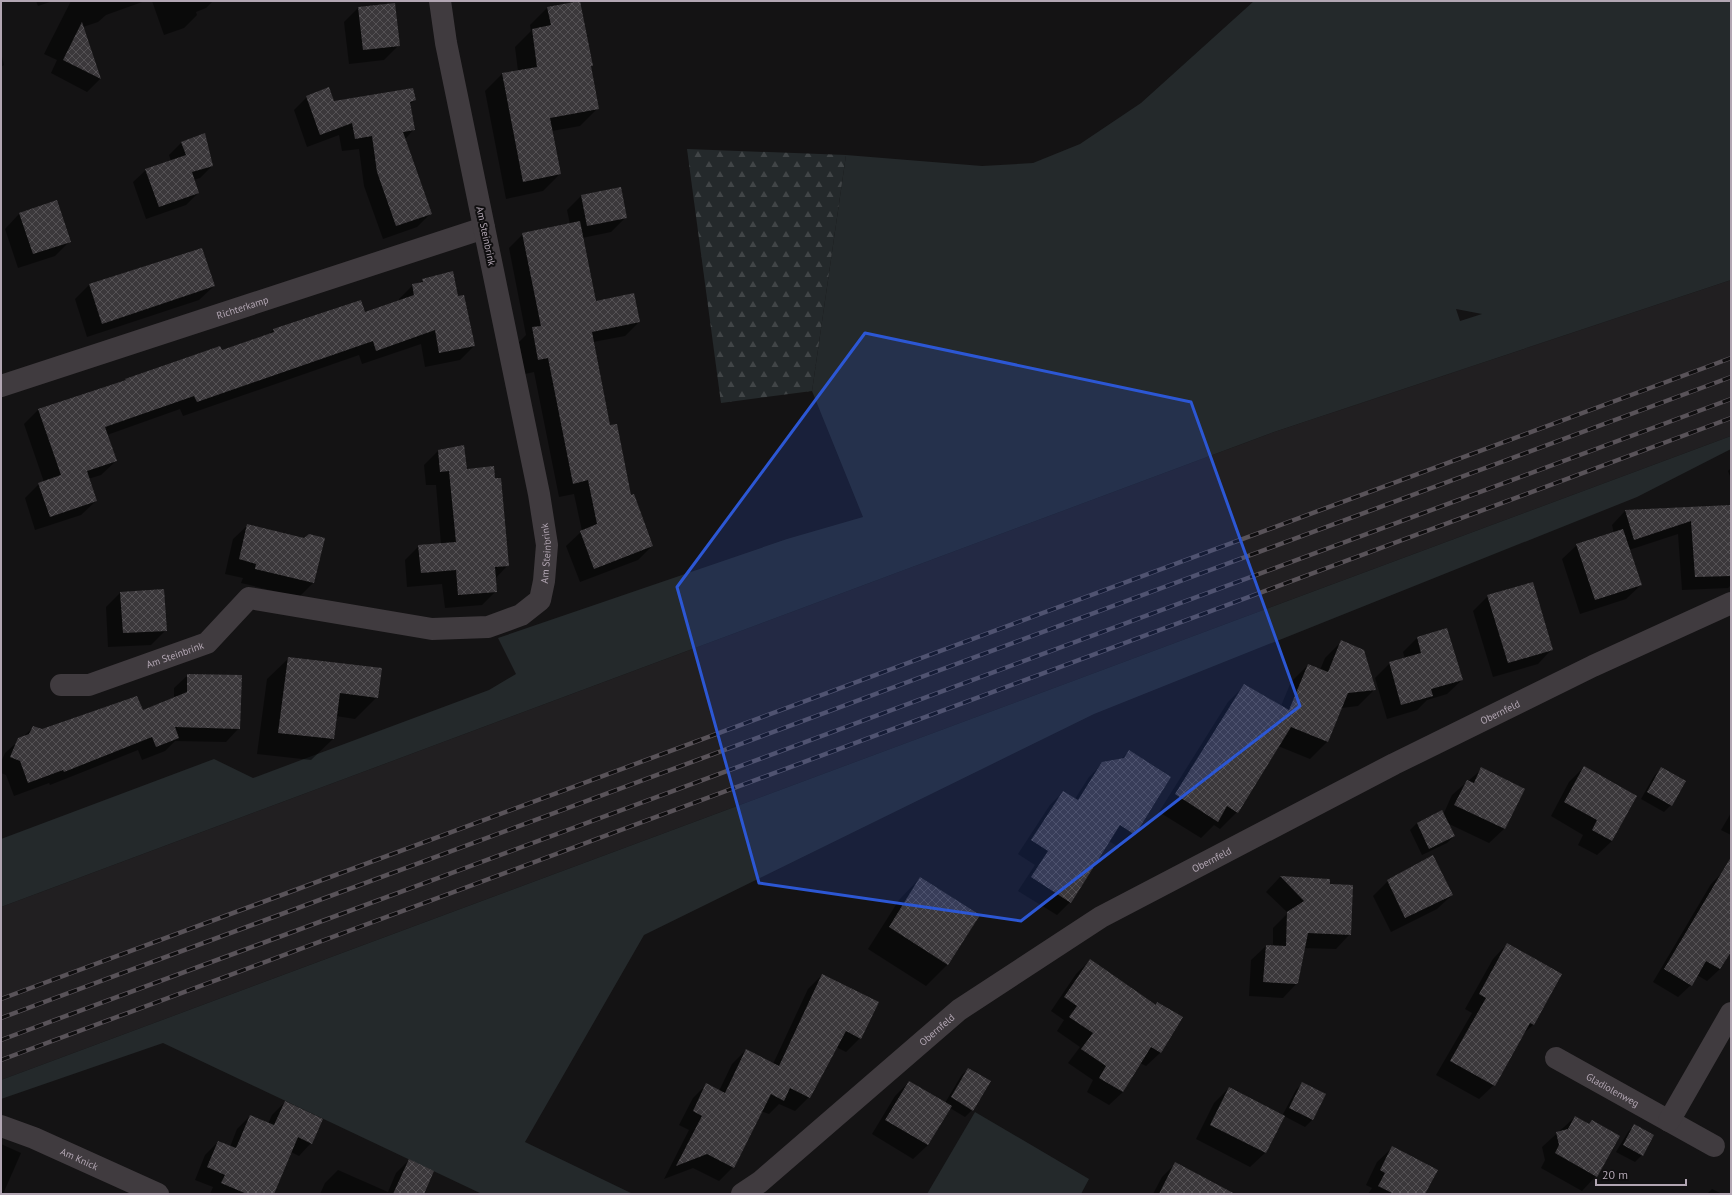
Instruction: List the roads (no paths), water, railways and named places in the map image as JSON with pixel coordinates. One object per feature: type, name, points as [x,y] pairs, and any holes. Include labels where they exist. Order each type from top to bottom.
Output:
[{"type":"street","name":"Am Steinbrink","points":[[61,685],[89,685],[207,643],[249,598],[432,629],[488,627],[521,615],[540,600],[544,581],[547,545],[542,515],[446,43],[440,1]]},
{"type":"street","name":"Richterkamp","points":[[1,386],[484,228]]},
{"type":"street","name":"Obernfeld","points":[[742,1194],[760,1182],[959,1010],[1101,917],[1394,764],[1593,666],[1731,603]]},
{"type":"street","points":[[1669,1121],[1731,1013]]},
{"type":"street","name":"Gladiolenweg","points":[[1556,1058],[1714,1146]]},
{"type":"street","name":"Am Knick","points":[[1,1126],[34,1138],[158,1194]]},
{"type":"railway","points":[[1,999],[1731,358]]},
{"type":"railway","points":[[1,1018],[1731,377]]},
{"type":"railway","points":[[1,1040],[1731,399]]},
{"type":"railway","points":[[1,1060],[1731,418]]}]
